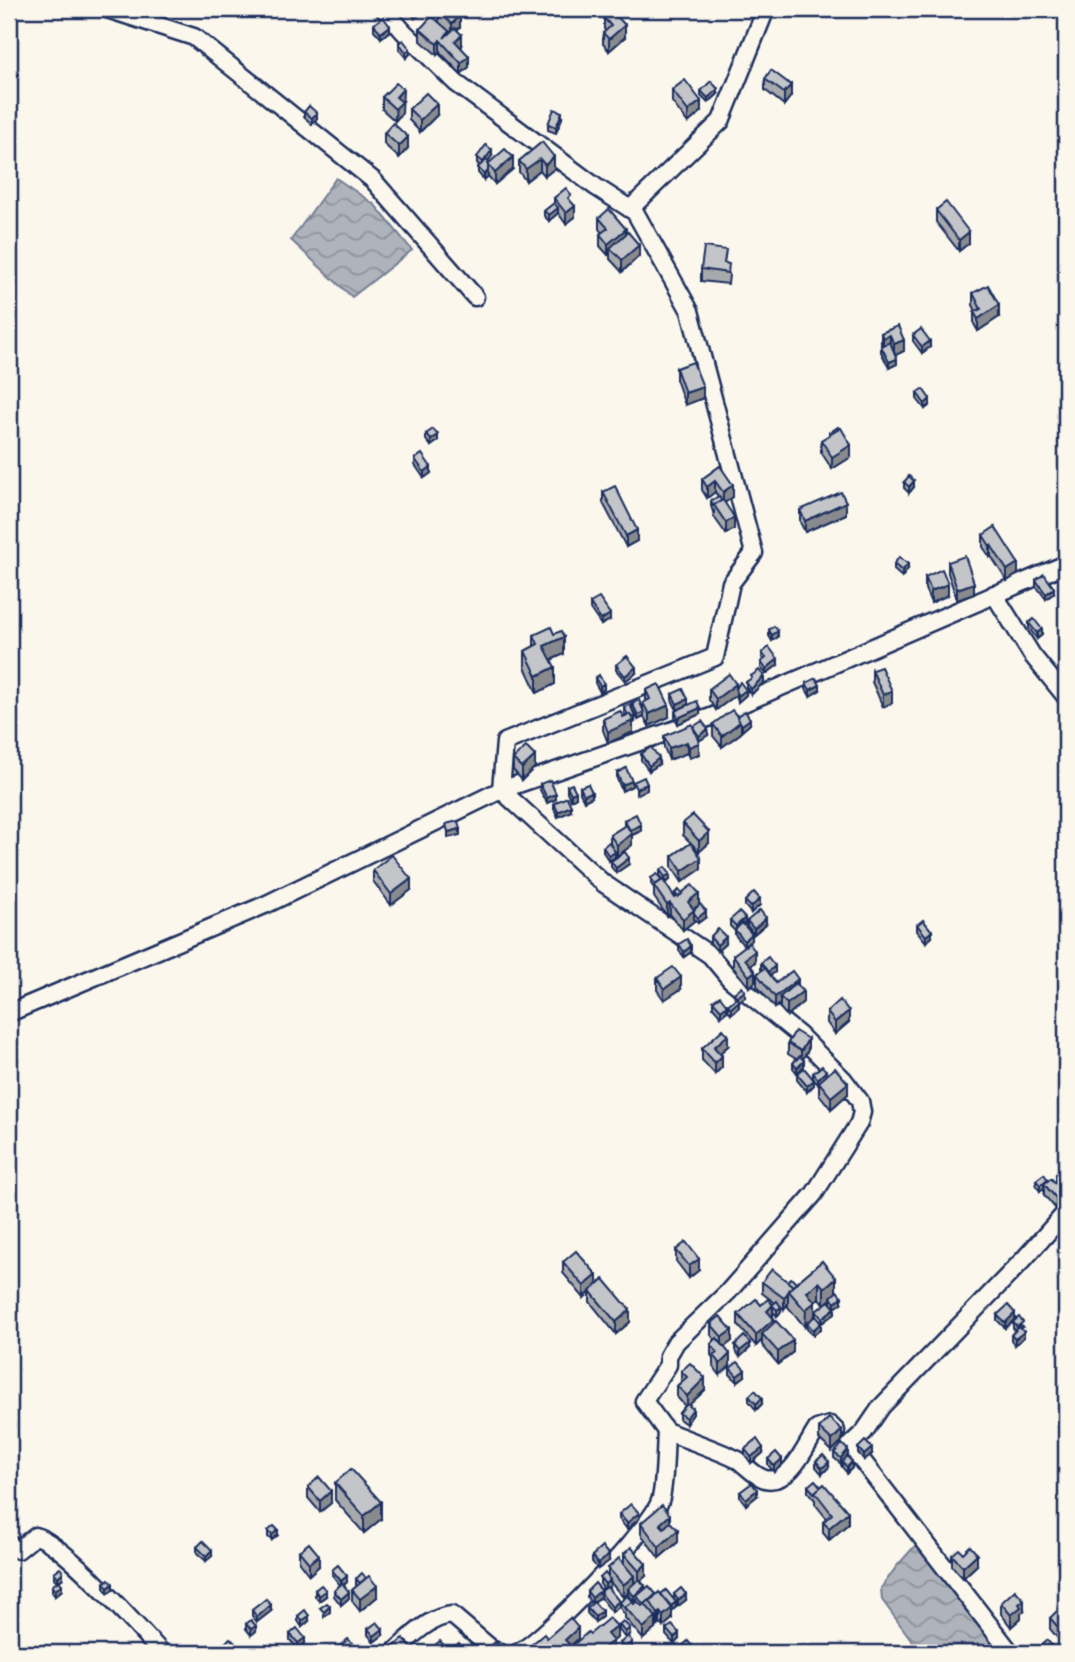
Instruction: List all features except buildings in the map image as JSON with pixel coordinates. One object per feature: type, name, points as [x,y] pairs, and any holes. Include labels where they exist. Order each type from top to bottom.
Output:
[{"type":"street","points":[[107,9],[194,37],[373,180],[475,297]]},
{"type":"street","points":[[384,9],[456,83],[596,187],[635,212],[690,311],[754,553],[731,583],[715,657],[505,742],[501,790]]},
{"type":"street","points":[[630,209],[721,121],[765,9]]},
{"type":"street","points":[[9,1013],[267,904],[501,790],[711,717],[1066,564]]},
{"type":"street","points":[[994,594],[1032,655],[1066,696]]},
{"type":"street","points":[[501,790],[603,883],[710,955],[730,979],[799,1035],[844,1080],[860,1101],[862,1111],[859,1123],[814,1194],[728,1292],[676,1342],[668,1356],[668,1365],[644,1401],[666,1432],[740,1461],[753,1473],[766,1479],[789,1473],[817,1429],[830,1425],[850,1445],[1011,1653]]},
{"type":"street","points":[[850,1445],[864,1432],[881,1407],[1066,1212]]},
{"type":"street","points":[[517,1653],[538,1638],[628,1548],[660,1501],[666,1432]]},
{"type":"street","points":[[9,1544],[18,1550],[35,1536],[43,1539],[66,1556],[162,1653]]},
{"type":"street","points":[[393,1653],[421,1628],[443,1616],[452,1615],[493,1650],[501,1653]]},
{"type":"water","points":[[336,178],[375,205],[412,250],[352,297],[291,240]]},
{"type":"water","points":[[919,1545],[1007,1653],[921,1653],[882,1600],[881,1588],[912,1549]]}]
